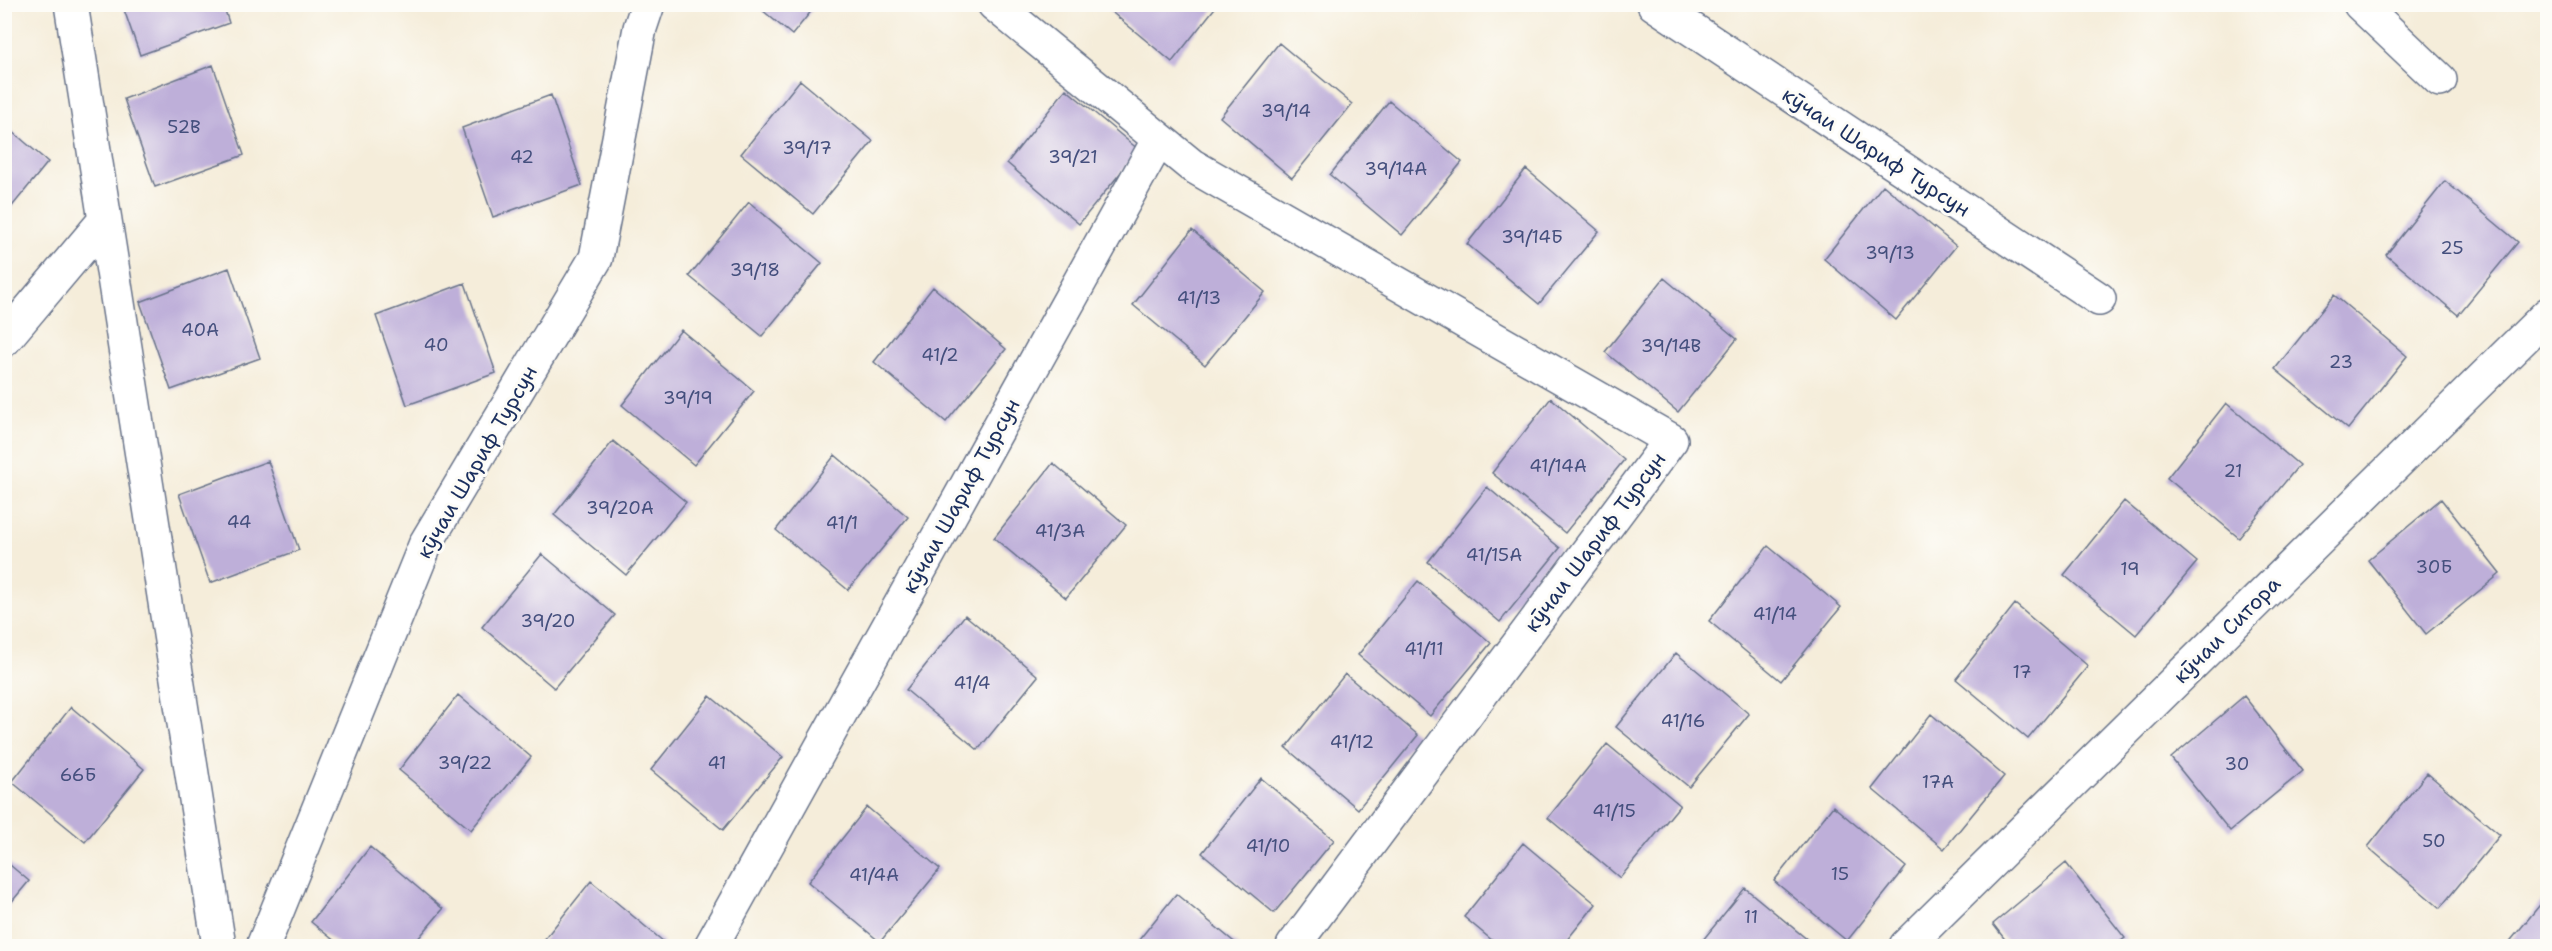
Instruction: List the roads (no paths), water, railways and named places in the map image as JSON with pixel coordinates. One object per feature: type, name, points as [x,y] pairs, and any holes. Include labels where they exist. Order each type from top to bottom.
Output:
[{"type":"street","points":[[71,4],[219,946]]},
{"type":"street","name":"кӯчаи Шариф Турсун","points":[[994,4],[1191,165],[1671,440],[1293,946]]},
{"type":"street","name":"кӯчаи Шариф Турсун","points":[[1654,4],[2099,298]]},
{"type":"street","points":[[2360,4],[2440,80]]},
{"type":"street","name":"кӯчаи Шариф Турсун","points":[[263,946],[426,543],[596,258],[644,8]]},
{"type":"street","name":"кӯчаи Шариф Турсун","points":[[711,946],[1159,139]]},
{"type":"street","points":[[4,340],[105,220]]},
{"type":"street","name":"кӯчаи Ситора","points":[[1906,946],[2547,314]]}]
